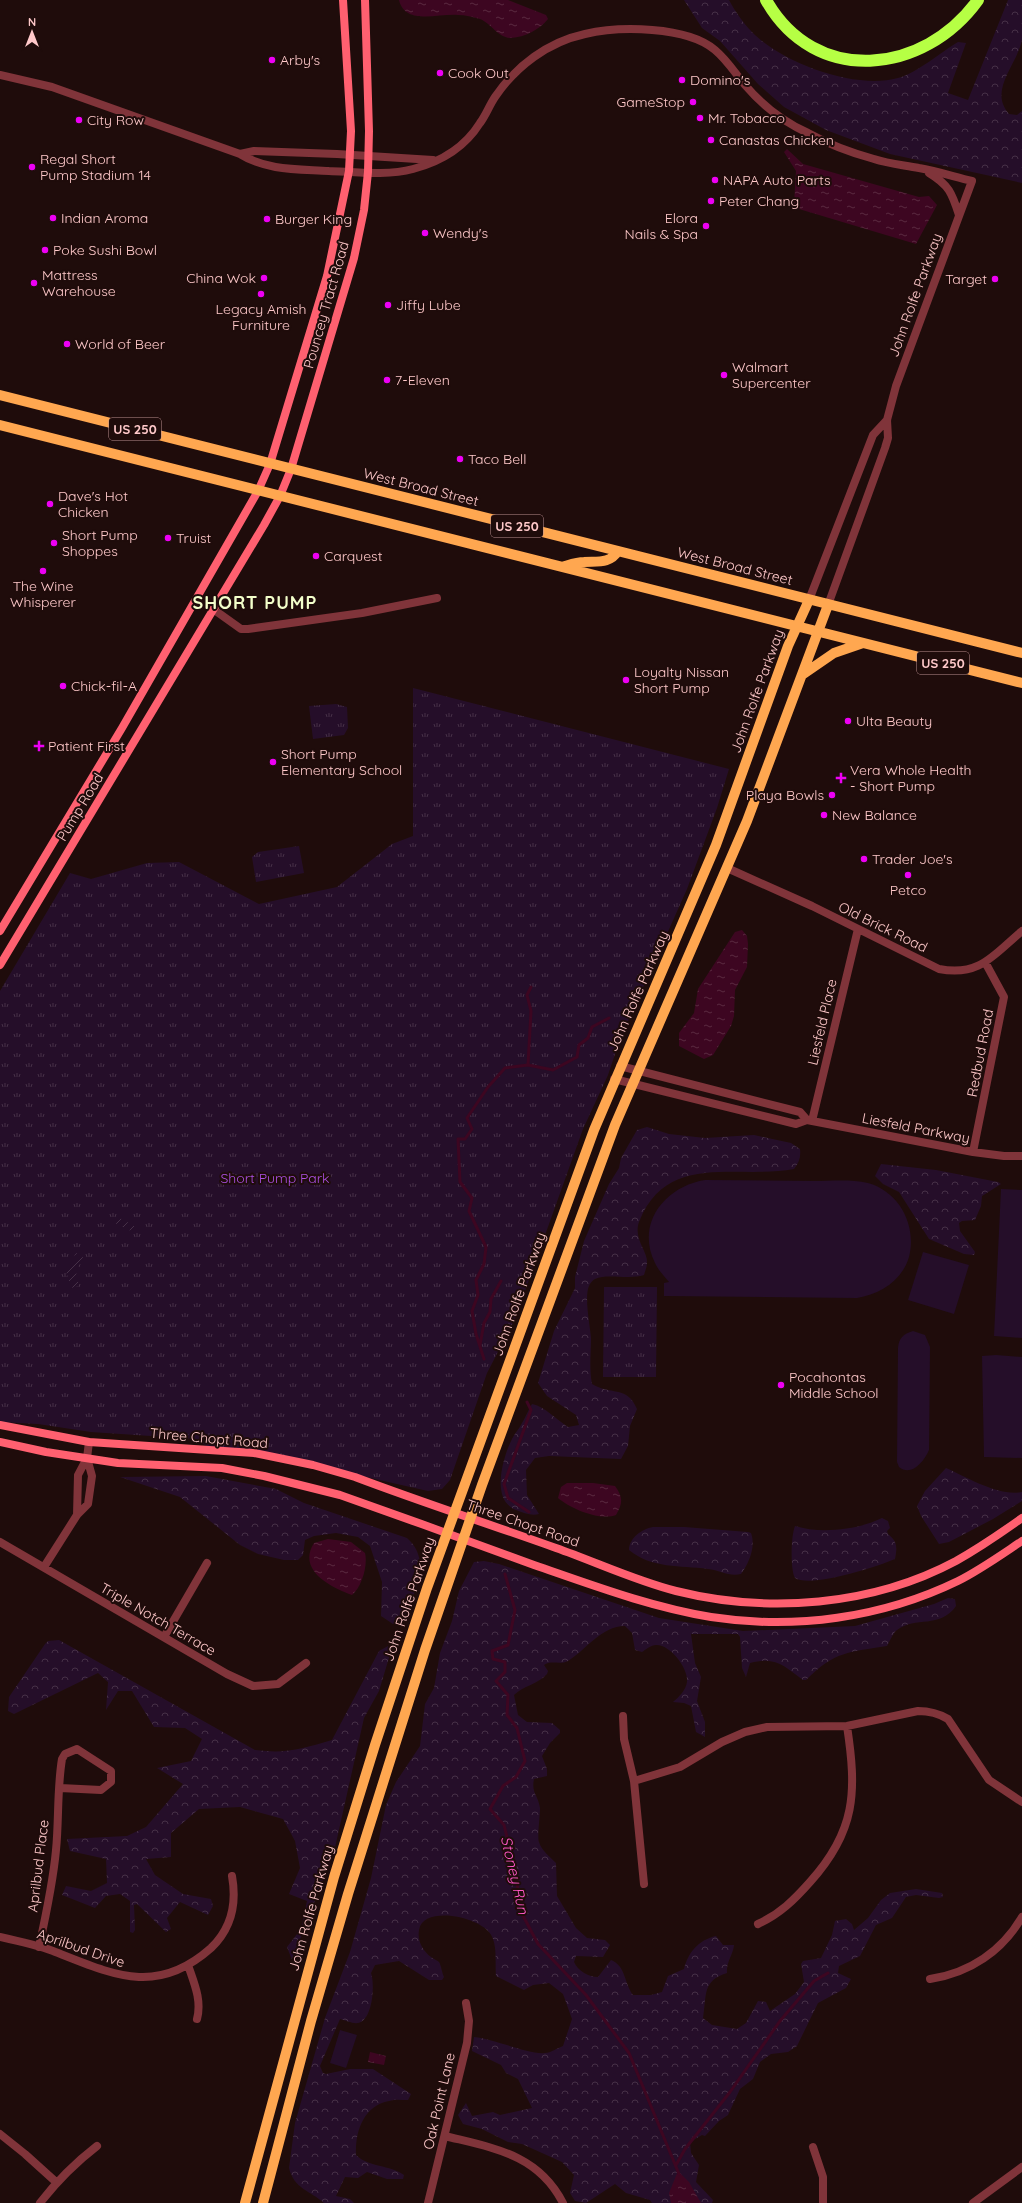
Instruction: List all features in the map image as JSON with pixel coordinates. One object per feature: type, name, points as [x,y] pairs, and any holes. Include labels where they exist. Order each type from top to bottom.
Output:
[{"type":"highway","points":[[766,0],[788,31],[817,50],[848,60],[880,61],[896,59],[928,46],[960,22],[978,0]]},
{"type":"main road","name":"Pouncey Tract Road","points":[[258,491],[270,464],[327,276],[349,171],[352,131],[343,0]]},
{"type":"main road","name":"Pouncey Tract Road","points":[[280,496],[291,469],[358,244],[369,155],[365,0]]},
{"type":"main road","name":"West Broad Street","points":[[0,395],[1022,654]]},
{"type":"main road","name":"US 250","points":[[0,425],[1022,683]]},
{"type":"main road","name":"Pump Road","points":[[0,931],[122,728],[258,491]]},
{"type":"main road","name":"Pump Road","points":[[0,965],[280,496]]},
{"type":"main road","points":[[562,567],[584,562],[604,561],[613,557],[618,551]]},
{"type":"main road","name":"John Rolfe Parkway","points":[[245,2203],[334,1877],[380,1731],[446,1533],[614,1079],[677,939],[716,845],[797,626],[809,600]]},
{"type":"main road","name":"John Rolfe Parkway","points":[[263,2203],[309,2028],[348,1894],[426,1650],[471,1518],[510,1408],[615,1125],[747,821],[828,604]]},
{"type":"main road","points":[[802,676],[834,653],[863,643]]},
{"type":"main road","name":"Three Chopt Road","points":[[0,1425],[89,1442],[254,1453],[313,1465],[355,1477],[675,1590],[735,1602],[780,1604],[843,1598],[916,1578],[956,1561],[1022,1518]]},
{"type":"main road","name":"Three Chopt Road","points":[[0,1442],[46,1452],[118,1462],[201,1466],[264,1476],[340,1495],[571,1578],[663,1607],[711,1617],[780,1621],[826,1619],[860,1614],[918,1598],[959,1581],[1022,1541]]},
{"type":"street","points":[[0,75],[52,87],[240,154],[254,162],[268,167],[368,172],[403,172],[450,154],[471,136],[495,97],[512,76],[536,54],[557,43],[587,33],[641,30],[676,34],[711,46],[729,63],[746,86],[762,102],[783,119],[808,133],[876,160],[921,168],[943,182],[951,191],[959,215]]},
{"type":"street","points":[[240,154],[254,151],[351,154],[436,160]]},
{"type":"street","name":"John Rolfe Parkway","points":[[828,604],[885,448],[888,438],[887,420],[896,386],[972,181],[921,168]]},
{"type":"street","name":"John Rolfe Parkway","points":[[809,600],[873,435],[887,420]]},
{"type":"street","points":[[213,609],[241,628],[248,628],[362,612],[437,598]]},
{"type":"street","name":"Old Brick Road","points":[[727,868],[858,929],[939,969],[956,972],[973,969],[985,962],[1022,932]]},
{"type":"street","name":"Liesfeld Place","points":[[809,1121],[858,929]]},
{"type":"street","name":"Redbud Road","points":[[973,1152],[1004,997],[985,962]]},
{"type":"street","name":"Liesfeld Parkway","points":[[620,1066],[800,1112],[809,1121]]},
{"type":"street","name":"Liesfeld Parkway","points":[[614,1079],[796,1124],[809,1121],[973,1152],[1004,1156],[1022,1156]]},
{"type":"street","points":[[76,1515],[78,1474],[87,1458],[89,1442]]},
{"type":"street","points":[[44,1567],[76,1515],[88,1504],[91,1492],[92,1476],[87,1458]]},
{"type":"street","name":"Triple Notch Terrace","points":[[0,1542],[227,1674],[253,1686],[278,1684],[306,1663]]},
{"type":"street","points":[[164,1637],[207,1562]]},
{"type":"street","points":[[634,1781],[680,1767],[722,1742],[745,1732],[767,1727],[847,1726],[918,1711],[938,1714],[952,1724],[989,1780],[1022,1802]]},
{"type":"street","points":[[623,1716],[624,1739],[634,1781],[644,1884]]},
{"type":"street","points":[[758,1924],[773,1917],[790,1905],[830,1858],[842,1836],[852,1794],[853,1770],[847,1726]]},
{"type":"street","name":"Aprilbud Place","points":[[39,1947],[49,1898],[55,1857],[62,1758],[71,1751],[77,1749],[111,1770],[111,1782],[101,1790],[60,1788]]},
{"type":"street","name":"Aprilbud Drive","points":[[0,1936],[39,1947],[99,1970],[129,1977],[144,1978],[168,1974],[188,1965],[215,1944],[226,1928],[234,1905],[232,1876]]},
{"type":"street","points":[[930,1980],[941,1978],[978,1963],[1003,1945],[1022,1917]]},
{"type":"street","points":[[188,1965],[198,1992],[198,2012],[196,2019]]},
{"type":"street","name":"Oak Point Lane","points":[[428,2203],[467,2042],[469,2021],[466,2004]]},
{"type":"street","points":[[0,2134],[56,2182]]},
{"type":"street","points":[[445,2136],[508,2153],[521,2159],[547,2180],[563,2203]]},
{"type":"street","points":[[40,2203],[56,2182],[79,2160],[97,2146]]},
{"type":"street","points":[[814,2147],[822,2177],[824,2203]]},
{"type":"street","points":[[973,2203],[1022,2167]]},
{"type":"green space","points":[[684,0],[729,0],[745,25],[765,43],[781,54],[820,71],[841,77],[881,81],[898,78],[913,72],[958,42],[966,43],[948,93],[968,100],[1008,0],[1022,0],[1022,40],[1006,77],[1001,96],[1003,105],[1009,114],[1017,115],[1022,111],[1022,183],[890,154],[826,130],[784,107],[758,84],[720,41],[702,28]]},
{"type":"green space","name":"Short Pump Park","points":[[413,688],[729,769],[717,808],[687,889],[620,1039],[608,1075],[583,1129],[515,1319],[487,1373],[450,1480],[442,1489],[428,1491],[313,1465],[211,1449],[196,1439],[91,1432],[38,1424],[0,1422],[0,991],[70,873],[91,879],[147,863],[179,862],[259,904],[337,887],[392,844],[413,836]]},
{"type":"green space","points":[[336,704],[347,707],[348,728],[344,735],[313,739],[309,706]]},
{"type":"green space","points":[[299,846],[304,873],[256,882],[252,857],[258,852]]},
{"type":"green space","points":[[647,1127],[669,1134],[705,1138],[754,1135],[791,1143],[800,1149],[800,1157],[794,1169],[772,1172],[706,1173],[685,1177],[667,1185],[651,1200],[639,1222],[638,1228],[639,1239],[647,1258],[647,1266],[644,1275],[632,1277],[600,1277],[595,1279],[589,1285],[587,1297],[591,1338],[590,1366],[592,1384],[599,1388],[624,1394],[629,1397],[637,1409],[630,1426],[628,1446],[621,1459],[549,1456],[535,1458],[526,1470],[527,1495],[539,1514],[533,1515],[525,1513],[508,1505],[503,1497],[501,1478],[505,1456],[512,1439],[532,1404],[546,1410],[568,1427],[579,1425],[576,1415],[547,1396],[538,1383],[554,1331],[575,1288],[575,1277],[584,1241],[609,1184],[619,1168],[621,1158],[637,1130]]},
{"type":"green space","points":[[881,1164],[936,1170],[998,1182],[1001,1184],[982,1196],[981,1206],[975,1220],[962,1221],[959,1223],[960,1231],[975,1252],[974,1255],[964,1254],[929,1239],[899,1192],[883,1184],[875,1176]]},
{"type":"green space","points":[[705,1180],[848,1181],[868,1183],[879,1187],[897,1202],[904,1212],[908,1222],[911,1245],[906,1265],[896,1279],[882,1290],[857,1298],[664,1296],[664,1283],[669,1282],[656,1266],[650,1248],[649,1234],[652,1221],[658,1209],[667,1198],[678,1190]]},
{"type":"green space","points":[[1001,1189],[1022,1190],[1022,1338],[994,1336]]},
{"type":"green space","points":[[118,1217],[136,1227],[133,1232],[115,1223]]},
{"type":"green space","points":[[923,1252],[969,1265],[954,1314],[908,1300]]},
{"type":"green space","points":[[76,1253],[83,1257],[76,1272],[79,1286],[71,1288],[66,1271]]},
{"type":"green space","points":[[604,1287],[657,1287],[656,1377],[603,1377]]},
{"type":"green space","points":[[913,1331],[925,1335],[930,1347],[929,1450],[917,1467],[904,1470],[899,1467],[897,1462],[898,1348],[902,1337]]},
{"type":"green space","points":[[996,1355],[1022,1357],[1022,1458],[984,1457],[982,1356]]},
{"type":"green space","points":[[946,1468],[994,1489],[1013,1493],[1022,1492],[1022,1501],[993,1519],[949,1542],[939,1544],[921,1516],[917,1506],[925,1491]]},
{"type":"green space","points":[[206,1476],[276,1489],[304,1503],[407,1538],[415,1547],[419,1557],[420,1567],[416,1588],[403,1620],[393,1624],[381,1616],[382,1582],[370,1546],[358,1537],[336,1533],[314,1536],[305,1540],[303,1555],[298,1560],[284,1560],[258,1554],[240,1545],[180,1497],[120,1477]]},
{"type":"green space","points":[[882,1518],[888,1521],[890,1528],[887,1531],[895,1543],[895,1559],[874,1567],[829,1578],[803,1580],[795,1578],[792,1567],[792,1552],[795,1526],[816,1530],[839,1530],[862,1525]]},
{"type":"green space","points":[[653,1527],[684,1527],[748,1532],[751,1533],[753,1544],[751,1555],[741,1574],[737,1575],[708,1569],[657,1563],[638,1556],[629,1550],[631,1542],[637,1535]]},
{"type":"green space","points":[[484,1561],[499,1564],[659,1618],[743,1631],[855,1626],[934,1604],[948,1598],[955,1599],[956,1606],[950,1613],[943,1617],[904,1626],[896,1631],[887,1646],[843,1654],[834,1658],[816,1670],[806,1680],[803,1680],[779,1664],[767,1661],[750,1663],[746,1677],[742,1668],[740,1637],[738,1634],[691,1634],[695,1663],[701,1677],[697,1701],[705,1722],[705,1737],[696,1732],[691,1706],[684,1703],[673,1702],[684,1691],[687,1682],[685,1671],[678,1658],[667,1649],[656,1645],[642,1652],[635,1650],[632,1633],[625,1626],[616,1627],[601,1634],[568,1661],[544,1665],[548,1671],[547,1674],[514,1695],[518,1715],[527,1722],[552,1723],[560,1730],[560,1733],[550,1743],[542,1756],[547,1769],[547,1776],[534,1779],[533,1784],[540,1808],[538,1840],[544,1851],[556,1863],[557,1896],[576,1928],[587,1938],[605,1940],[610,1945],[603,1957],[576,1956],[574,1962],[581,1971],[588,1975],[598,1977],[611,1960],[620,1966],[633,1995],[651,1995],[662,1992],[668,1976],[684,1969],[688,1958],[695,1948],[704,1941],[716,1936],[723,1945],[734,1945],[727,1973],[719,1976],[709,1984],[703,2018],[712,2025],[737,2029],[746,2023],[758,2001],[766,2002],[770,2011],[795,1994],[804,1982],[801,1964],[803,1961],[821,1958],[832,1935],[835,1921],[846,1919],[852,1924],[854,1930],[868,1918],[881,1900],[890,1893],[916,1889],[942,1893],[943,1897],[939,1898],[916,1895],[906,1897],[892,1918],[876,1925],[860,1956],[839,1966],[838,1973],[851,1979],[846,1988],[818,2003],[797,2046],[788,2052],[771,2054],[760,2062],[753,2079],[740,2089],[728,2115],[719,2121],[705,2136],[702,2135],[690,2142],[691,2153],[699,2165],[696,2182],[713,2200],[712,2203],[652,2203],[650,2200],[626,2193],[615,2184],[586,2203],[575,2201],[570,2193],[574,2175],[562,2162],[522,2144],[508,2142],[482,2129],[463,2124],[458,2115],[466,2103],[472,2116],[493,2112],[500,2115],[532,2108],[518,2079],[506,2073],[501,2065],[472,2051],[474,2037],[530,2052],[547,2053],[563,2046],[572,2019],[563,1994],[549,1983],[533,1985],[524,1990],[496,1976],[494,1943],[488,1931],[468,1920],[455,1916],[431,1917],[423,1922],[419,1930],[419,1938],[423,1949],[428,1955],[440,1963],[444,1977],[442,1980],[429,1980],[399,1961],[375,1965],[371,1973],[373,1985],[372,2001],[367,2015],[358,2023],[340,2019],[320,2066],[323,2073],[326,2074],[350,2069],[373,2069],[411,2094],[408,2100],[391,2100],[373,2108],[362,2121],[356,2146],[356,2155],[361,2159],[392,2169],[404,2175],[403,2179],[387,2179],[367,2172],[358,2178],[345,2177],[336,2196],[350,2199],[354,2203],[324,2203],[299,2185],[291,2175],[289,2168],[295,2123],[325,2018],[350,1952],[371,1878],[386,1805],[396,1782],[420,1746],[425,1704],[434,1688],[440,1653],[452,1621],[459,1591],[474,1562]]},
{"type":"green space","points":[[59,1640],[255,1750],[266,1751],[294,1750],[332,1740],[379,1651],[388,1646],[391,1651],[379,1691],[364,1718],[334,1852],[292,1960],[287,1947],[301,1929],[307,1901],[289,1894],[300,1868],[295,1841],[283,1819],[240,1807],[199,1809],[171,1833],[171,1857],[146,1859],[155,1875],[183,1894],[211,1899],[213,1906],[208,1915],[180,1902],[167,1918],[171,1929],[166,1932],[137,1904],[134,1905],[135,1930],[133,1933],[130,1932],[130,1901],[120,1894],[106,1896],[95,1908],[62,1895],[66,1886],[91,1891],[107,1883],[106,1859],[70,1851],[67,1839],[127,1836],[146,1827],[183,1784],[157,1768],[191,1761],[202,1739],[185,1728],[154,1727],[132,1691],[118,1691],[106,1710],[108,1682],[98,1673],[14,1714],[8,1711],[9,1697],[45,1644],[48,1641]]},
{"type":"green space","points":[[340,2030],[357,2035],[346,2068],[330,2063]]},
{"type":"water","points":[[399,0],[508,0],[546,15],[548,19],[531,32],[511,38],[502,36],[484,21],[472,17],[463,15],[415,16],[402,8]]},
{"type":"water","points":[[787,149],[803,164],[919,197],[929,196],[937,205],[916,244],[799,209],[794,204],[796,171],[784,152]]},
{"type":"water","points":[[742,930],[747,936],[747,967],[735,990],[734,1016],[731,1026],[713,1055],[704,1059],[679,1046],[679,1033],[694,1013],[698,989],[735,932]]},
{"type":"water","points":[[567,1483],[593,1483],[615,1486],[621,1497],[620,1507],[616,1515],[594,1515],[570,1506],[558,1498],[561,1487]]},
{"type":"water","points":[[328,1539],[351,1542],[365,1553],[366,1564],[363,1576],[359,1587],[352,1595],[343,1592],[326,1582],[318,1576],[313,1569],[310,1561],[310,1553],[314,1543]]},
{"type":"water","points":[[370,2052],[386,2056],[384,2065],[368,2062]]},
{"type":"water","points":[[678,2171],[689,2182],[701,2203],[671,2203],[669,2193]]},
{"type":"waterway","points":[[528,1065],[531,1011],[527,995],[531,987]]},
{"type":"waterway","name":"Stoney Run","points":[[484,1359],[476,1334],[472,1311],[478,1295],[476,1280],[484,1264],[486,1247],[469,1211],[472,1198],[460,1182],[458,1139],[465,1139],[472,1129],[467,1118],[488,1087],[505,1068],[528,1065],[553,1070],[577,1057],[579,1045],[588,1038],[592,1027],[609,1018]]},
{"type":"waterway","points":[[480,1345],[484,1323],[490,1312],[491,1299],[501,1281]]},
{"type":"waterway","name":"Stoney Run","points":[[527,1402],[531,1410],[504,1484],[508,1498],[529,1512]]},
{"type":"waterway","name":"Stoney Run","points":[[505,1574],[515,1610],[508,1645],[492,1651],[493,1659],[505,1662],[505,1672],[496,1681],[508,1695],[507,1715],[517,1728],[525,1761],[516,1777],[503,1786],[490,1809],[504,1825],[516,1873],[520,1910],[538,1944],[586,1995],[629,2053],[679,2174]]},
{"type":"waterway","points":[[676,2165],[685,2149],[730,2092],[780,2021],[814,1981],[828,1973]]},
{"type":"place","name":"Arby's","points":[[272,60]]},
{"type":"place","name":"Cook Out","points":[[440,73]]},
{"type":"place","name":"Domino's","points":[[682,80]]},
{"type":"place","name":"GameStop","points":[[693,102]]},
{"type":"place","name":"Mr. Tobacco","points":[[700,118]]},
{"type":"place","name":"City Row","points":[[79,120]]},
{"type":"place","name":"Canastas Chicken","points":[[711,140]]},
{"type":"place","name":"Regal Short Pump Stadium 14","points":[[32,167]]},
{"type":"place","name":"NAPA Auto Parts","points":[[715,180]]},
{"type":"place","name":"Peter Chang","points":[[711,201]]},
{"type":"place","name":"Indian Aroma","points":[[53,218]]},
{"type":"place","name":"Burger King","points":[[267,219]]},
{"type":"place","name":"Elora Nails & Spa","points":[[706,226]]},
{"type":"place","name":"Wendy's","points":[[425,233]]},
{"type":"place","name":"Poke Sushi Bowl","points":[[45,250]]},
{"type":"place","name":"China Wok","points":[[264,278]]},
{"type":"place","name":"Target","points":[[995,279]]},
{"type":"place","name":"Mattress Warehouse","points":[[34,283]]},
{"type":"place","name":"Legacy Amish Furniture","points":[[261,294]]},
{"type":"place","name":"Jiffy Lube","points":[[388,305]]},
{"type":"place","name":"World of Beer","points":[[67,344]]},
{"type":"place","name":"Walmart Supercenter","points":[[724,375]]},
{"type":"place","name":"7-Eleven","points":[[387,380]]},
{"type":"place","name":"Taco Bell","points":[[460,459]]},
{"type":"place","name":"Dave's Hot Chicken","points":[[50,504]]},
{"type":"place","name":"Truist","points":[[168,538]]},
{"type":"place","name":"Short Pump Shoppes","points":[[54,543]]},
{"type":"place","name":"Carquest","points":[[316,556]]},
{"type":"place","name":"The Wine Whisperer","points":[[43,571]]},
{"type":"place","name":"Loyalty Nissan Short Pump","points":[[626,680]]},
{"type":"place","name":"Chick-fil-A","points":[[63,686]]},
{"type":"place","name":"Ulta Beauty","points":[[848,721]]},
{"type":"place","name":"Patient First","points":[[39,746]]},
{"type":"place","name":"Short Pump Elementary School","points":[[273,762]]},
{"type":"place","name":"Vera Whole Health - Short Pump","points":[[841,778]]},
{"type":"place","name":"Playa Bowls","points":[[832,795]]},
{"type":"place","name":"New Balance","points":[[824,815]]},
{"type":"place","name":"Trader Joe's","points":[[864,859]]},
{"type":"place","name":"Petco","points":[[908,875]]},
{"type":"place","name":"Pocahontas Middle School","points":[[781,1385]]},
{"type":"district","name":"SHORT PUMP","points":[[255,602]]}]
